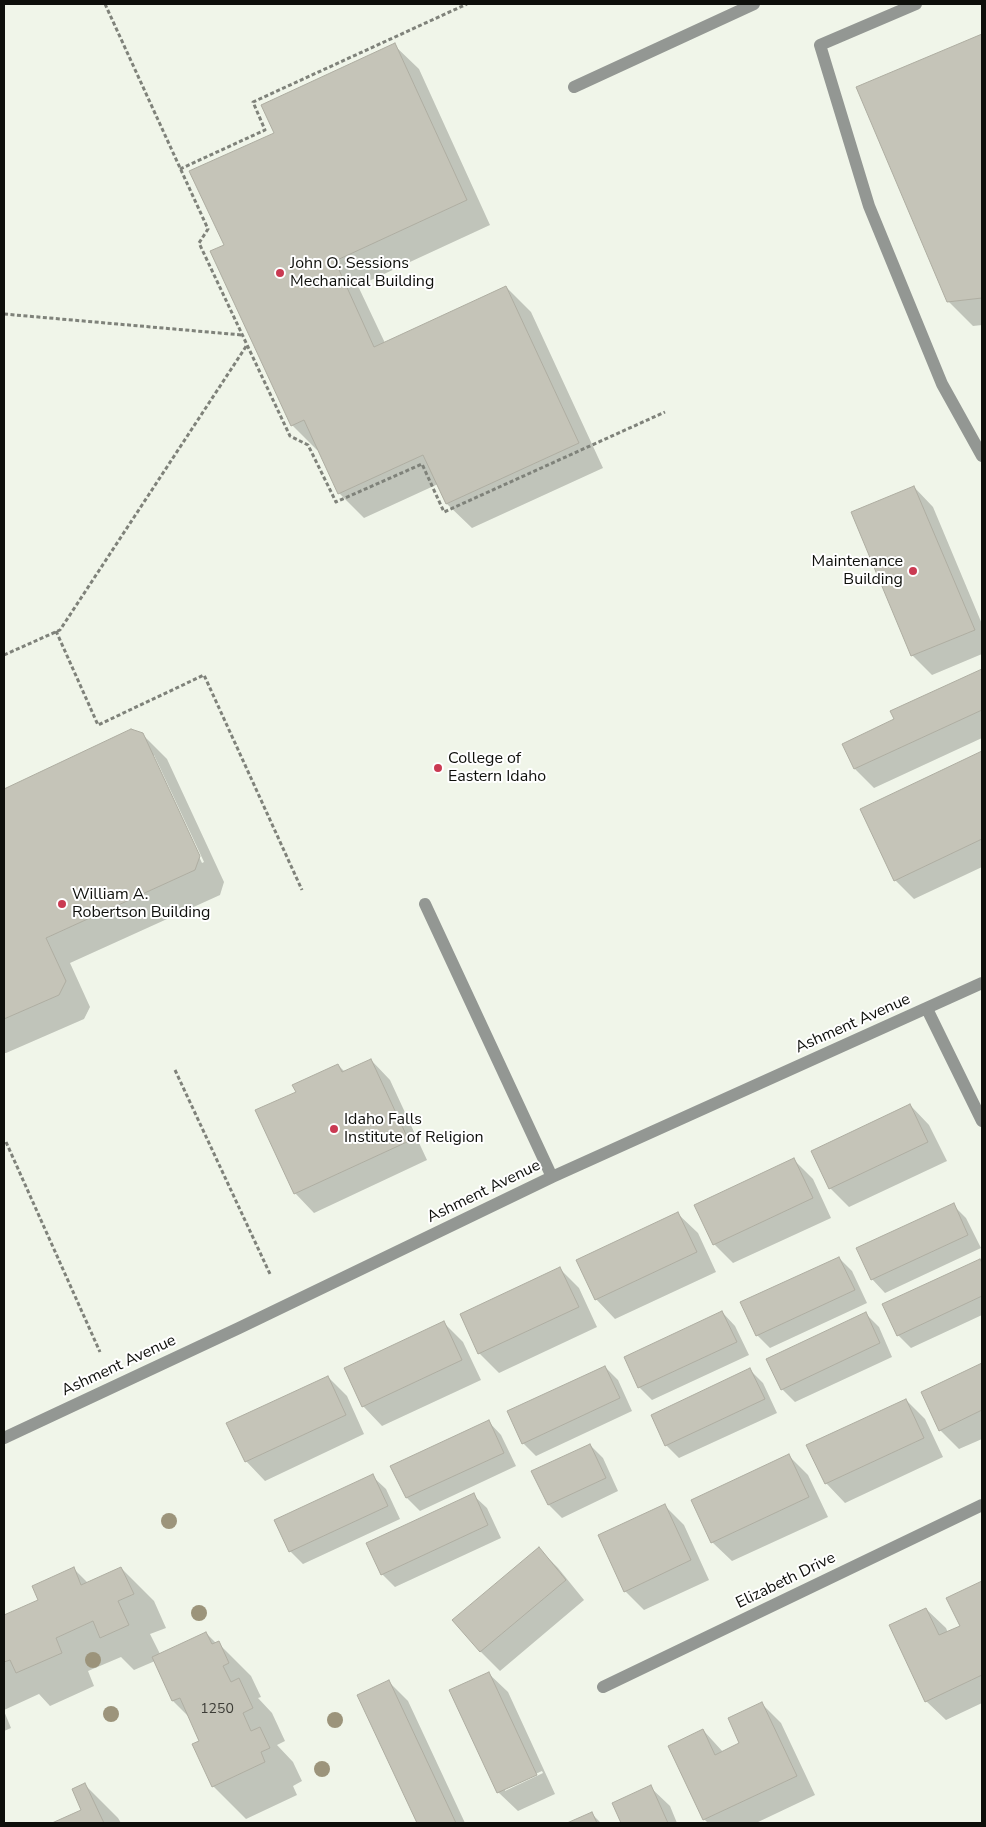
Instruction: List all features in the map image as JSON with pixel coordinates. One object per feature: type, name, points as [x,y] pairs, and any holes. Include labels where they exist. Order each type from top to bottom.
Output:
[{"type":"street","points":[[574,87],[754,4]]},
{"type":"street","points":[[916,4],[820,45],[869,206],[942,384],[982,456]]},
{"type":"street","points":[[425,904],[552,1177]]},
{"type":"street","name":"Ashment Avenue","points":[[4,1438],[239,1328],[552,1177],[982,983]]},
{"type":"street","points":[[927,1009],[982,1121]]},
{"type":"street","name":"Elizabeth Drive","points":[[603,1687],[982,1504]]},
{"type":"path","points":[[105,4],[208,229],[199,243],[290,436],[308,445],[336,502],[422,464],[444,512],[665,412]]},
{"type":"path","points":[[180,169],[265,130],[253,102],[467,4]]},
{"type":"path","points":[[4,314],[242,335]]},
{"type":"path","points":[[4,655],[60,630],[247,345]]},
{"type":"path","points":[[56,631],[98,725],[204,675],[302,890]]},
{"type":"path","points":[[174,1070],[270,1274]]},
{"type":"path","points":[[6,1142],[100,1352]]},
{"type":"building","points":[[982,34],[982,298],[947,302],[856,87]]},
{"type":"building","name":"John O. Sessions Mechanical Building","points":[[395,43],[467,200],[335,261],[374,347],[506,286],[579,443],[446,504],[423,455],[338,494],[304,420],[291,426],[210,251],[224,245],[189,171],[274,133],[261,105]]},
{"type":"building","name":"Maintenance Building","points":[[914,486],[975,630],[911,656],[851,512]]},
{"type":"building","points":[[982,669],[982,710],[854,769],[842,744],[894,719],[890,711]]},
{"type":"building","name":"William A. Robertson Building","points":[[131,729],[143,733],[200,856],[195,870],[46,938],[66,981],[59,995],[4,1019],[4,789]]},
{"type":"building","points":[[982,751],[982,839],[894,881],[860,809]]},
{"type":"building","points":[[371,1059],[409,1141],[294,1194],[255,1110],[296,1092],[292,1085],[338,1064],[342,1072]]},
{"type":"building","points":[[910,1104],[928,1142],[829,1189],[811,1151]]},
{"type":"building","points":[[794,1158],[813,1198],[713,1245],[694,1205]]},
{"type":"building","points":[[954,1203],[968,1235],[871,1280],[856,1248]]},
{"type":"building","points":[[678,1212],[697,1252],[595,1300],[576,1260]]},
{"type":"building","points":[[839,1257],[855,1290],[756,1336],[740,1302]]},
{"type":"building","points":[[980,1259],[982,1263],[982,1296],[897,1336],[882,1304]]},
{"type":"building","points":[[560,1267],[579,1307],[478,1354],[460,1314]]},
{"type":"building","points":[[722,1311],[737,1342],[638,1388],[624,1357]]},
{"type":"building","points":[[866,1312],[880,1343],[781,1390],[766,1359]]},
{"type":"building","points":[[444,1321],[462,1360],[362,1407],[344,1368]]},
{"type":"building","points":[[982,1363],[982,1410],[939,1431],[921,1392]]},
{"type":"building","points":[[605,1366],[620,1398],[522,1444],[507,1411]]},
{"type":"building","points":[[750,1368],[765,1399],[665,1446],[651,1415]]},
{"type":"building","points":[[328,1376],[346,1415],[245,1462],[226,1423]]},
{"type":"building","points":[[906,1399],[924,1438],[825,1484],[806,1445]]},
{"type":"building","points":[[489,1420],[504,1453],[406,1498],[390,1466]]},
{"type":"building","points":[[590,1444],[606,1478],[548,1505],[531,1471]]},
{"type":"building","points":[[789,1454],[809,1497],[711,1543],[691,1500]]},
{"type":"building","points":[[373,1474],[388,1506],[289,1552],[274,1520]]},
{"type":"building","points":[[474,1493],[488,1525],[381,1575],[366,1543]]},
{"type":"building","points":[[665,1504],[691,1560],[624,1592],[598,1535]]},
{"type":"building","points":[[539,1547],[566,1580],[480,1652],[452,1620]]},
{"type":"building","points":[[74,1567],[81,1585],[121,1567],[134,1594],[118,1601],[129,1625],[100,1638],[93,1621],[56,1638],[62,1653],[16,1673],[10,1660],[4,1662],[4,1615],[38,1600],[32,1586]]},
{"type":"building","points":[[982,1581],[982,1675],[925,1702],[889,1625],[926,1608],[939,1635],[960,1626],[946,1598]]},
{"type":"building","points":[[206,1632],[212,1644],[219,1641],[229,1663],[223,1666],[231,1682],[239,1678],[253,1708],[243,1713],[251,1731],[260,1727],[270,1748],[261,1752],[265,1762],[212,1787],[192,1744],[199,1741],[180,1698],[172,1701],[152,1657]]},
{"type":"building","points":[[489,1672],[537,1775],[497,1793],[449,1690]]},
{"type":"building","points":[[389,1680],[456,1823],[417,1823],[357,1695]]},
{"type":"building","points":[[762,1702],[797,1776],[703,1820],[668,1746],[703,1729],[715,1755],[739,1743],[728,1718]]},
{"type":"building","points":[[85,1783],[104,1823],[52,1823],[81,1810],[72,1789]]},
{"type":"building","points":[[651,1785],[668,1823],[621,1823],[612,1803]]},
{"type":"building","points":[[592,1812],[597,1823],[567,1823]]},
{"type":"place","name":"John O. Sessions Mechanical Building","points":[[280,273]]},
{"type":"place","name":"Maintenance Building","points":[[913,571]]},
{"type":"place","name":"College of Eastern Idaho","points":[[438,768]]},
{"type":"place","name":"William A. Robertson Building","points":[[62,904]]},
{"type":"place","name":"Idaho Falls Institute of Religion","points":[[334,1129]]}]
